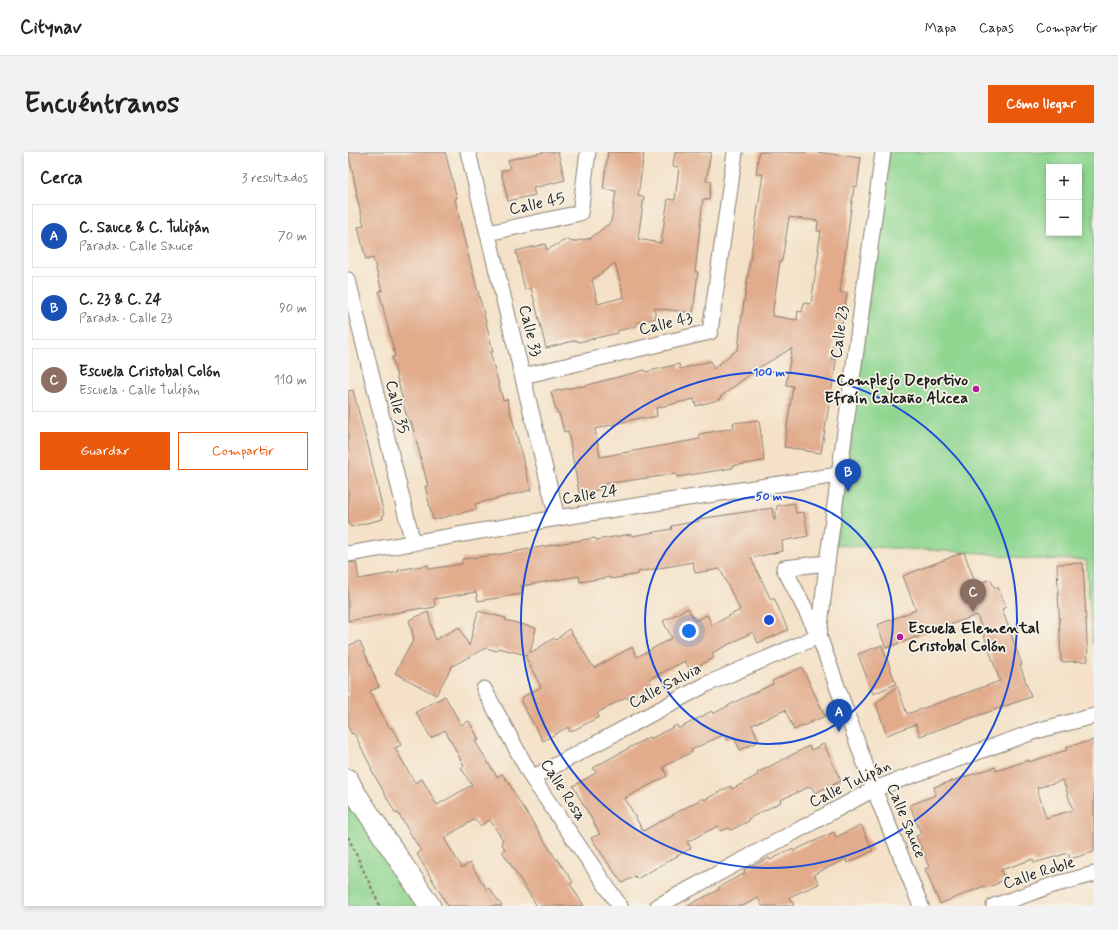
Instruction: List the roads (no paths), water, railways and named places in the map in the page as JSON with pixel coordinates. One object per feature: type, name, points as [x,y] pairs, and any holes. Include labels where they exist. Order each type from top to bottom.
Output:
[{"type":"street","name":"Calle 33","points":[[468,152],[557,518]]},
{"type":"street","name":"Calle 45","points":[[488,233],[580,213],[588,152]]},
{"type":"street","name":"Calle 43","points":[[523,376],[710,332],[736,152]]},
{"type":"street","name":"Calle 23","points":[[819,636],[826,564],[883,152]]},
{"type":"street","name":"Calle 35","points":[[348,280],[413,543]]},
{"type":"street","name":"Calle 24","points":[[348,554],[557,518],[838,475]]},
{"type":"street","name":"Calle Sauce","points":[[826,564],[784,568],[819,636],[874,789],[921,906]]},
{"type":"street","name":"Calle Salvia","points":[[532,778],[708,684],[819,636]]},
{"type":"street","name":"Calle Rosa","points":[[484,689],[532,778],[620,906]]},
{"type":"street","name":"Calle Tulipán","points":[[658,906],[874,789],[1036,731],[1094,716]]},
{"type":"street","points":[[348,780],[353,790],[430,906]]},
{"type":"street","name":"Calle Roble","points":[[994,906],[1053,885],[1094,874]]},
{"type":"place","name":"Complejo Deportivo Efraín Calcaño Alicea","points":[[976,389]]},
{"type":"place","name":"C. 23 & C. 24","points":[[848,492]]},
{"type":"place","name":"Escuela Cristobal Colón","points":[[973,612]]},
{"type":"place","name":"Escuela Elemental Cristobal Colón","points":[[900,637]]},
{"type":"place","name":"C. Sauce & C. Tulipán","points":[[839,732]]}]
